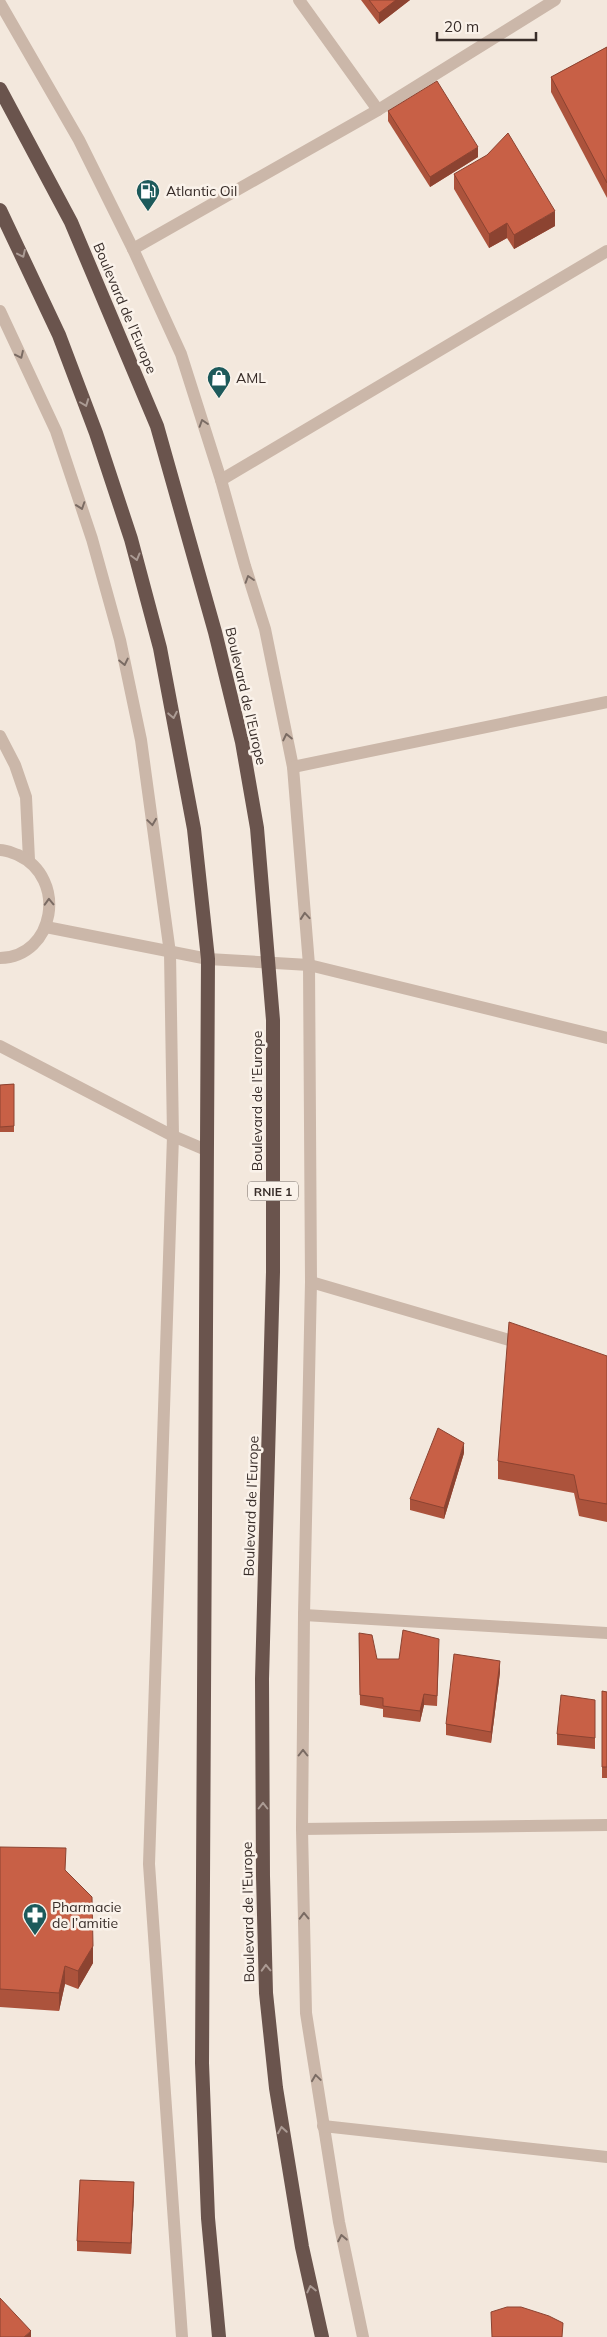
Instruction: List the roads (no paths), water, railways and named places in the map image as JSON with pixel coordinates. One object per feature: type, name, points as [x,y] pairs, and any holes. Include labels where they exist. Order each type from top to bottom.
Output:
[{"type":"highway","name":"Boulevard de l’Europe","points":[[0,89],[71,222],[157,426],[215,632],[242,742],[257,828],[273,1020],[274,1272],[262,1679],[266,1993],[276,2088],[302,2247],[322,2337]]},
{"type":"highway","points":[[0,210],[59,334],[96,433],[131,539],[160,648],[194,830],[208,959],[202,2063],[208,2218],[219,2337]]},
{"type":"street","points":[[299,0],[378,110]]},
{"type":"street","points":[[133,249],[378,110],[554,0]]},
{"type":"street","points":[[0,3],[79,140],[133,249],[181,354],[221,480],[244,566],[264,629],[293,767],[309,964],[311,1282],[304,1615],[302,1829],[306,2013],[339,2222],[363,2337]]},
{"type":"street","points":[[221,480],[607,251]]},
{"type":"street","points":[[0,311],[56,431],[92,539],[120,640],[141,740],[170,953],[173,1136],[149,1864],[182,2337]]},
{"type":"street","points":[[293,767],[607,702]]},
{"type":"street","points":[[0,736],[15,765],[26,797],[29,860]]},
{"type":"street","points":[[0,850],[6,850],[29,860],[45,879],[51,903],[46,927],[31,946],[9,958],[0,958]]},
{"type":"street","points":[[46,927],[208,959],[309,964],[607,1038]]},
{"type":"street","points":[[0,1046],[173,1136],[206,1150]]},
{"type":"street","points":[[311,1282],[536,1347]]},
{"type":"street","points":[[304,1615],[607,1633]]},
{"type":"street","points":[[302,1829],[607,1825]]},
{"type":"street","points":[[323,2126],[607,2157]]},
{"type":"place","name":"Atlantic Oil","points":[[148,212]]},
{"type":"place","name":"AML","points":[[219,399]]},
{"type":"place","name":"Pharmacie de l’amitie","points":[[35,1936]]}]
